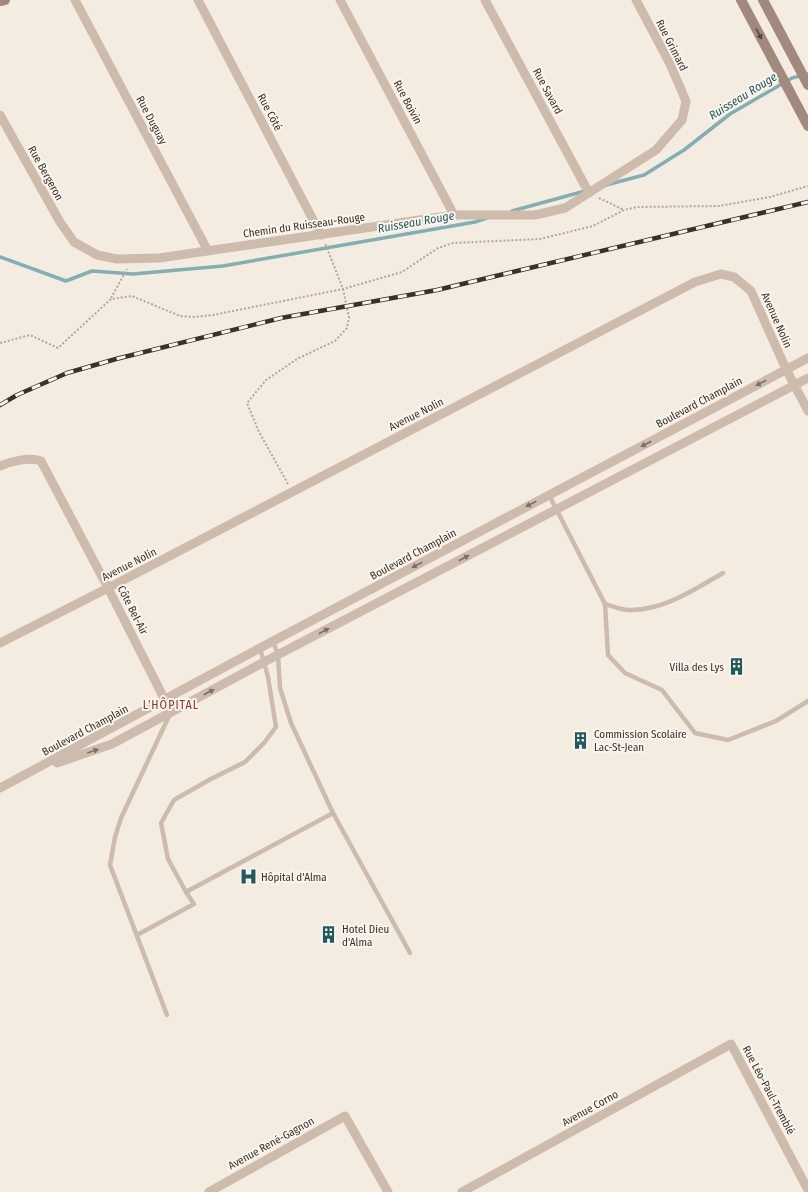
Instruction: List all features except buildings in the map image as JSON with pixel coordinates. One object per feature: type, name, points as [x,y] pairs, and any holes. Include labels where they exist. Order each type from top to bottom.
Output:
[{"type":"main road","points":[[0,1],[5,0]]},
{"type":"main road","points":[[741,0],[808,126]]},
{"type":"main road","points":[[763,0],[808,85]]},
{"type":"street","name":"Rue Duguay","points":[[75,0],[208,251]]},
{"type":"street","name":"Rue Côté","points":[[198,0],[321,235]]},
{"type":"street","name":"Rue Boivin","points":[[340,0],[454,215]]},
{"type":"street","name":"Rue Savard","points":[[486,0],[589,192]]},
{"type":"street","name":"Rue Grimard","points":[[636,0],[670,64],[686,101]]},
{"type":"street","name":"Chemin du Ruisseau-Rouge","points":[[74,242],[97,255],[132,259],[159,258],[454,215],[535,215],[565,208],[656,150],[682,120],[686,101]]},
{"type":"street","name":"Rue Bergeron","points":[[0,115],[60,222],[74,242]]},
{"type":"street","name":"Avenue Nolin","points":[[0,643],[695,282],[721,274],[734,277],[751,291],[786,369],[808,411]]},
{"type":"street","name":"Boulevard Champlain","points":[[0,788],[260,648],[808,358]]},
{"type":"street","name":"Boulevard Champlain","points":[[30,773],[112,744],[264,662],[808,378]]},
{"type":"street","name":"Côte Bel-Air","points":[[0,466],[9,462],[35,459],[41,461],[171,712]]},
{"type":"street","name":"Rue Léo-Paul-Tremblé","points":[[731,1044],[808,1190]]},
{"type":"street","name":"Avenue Corno","points":[[462,1192],[731,1044]]},
{"type":"street","name":"Avenue René-Gagnon","points":[[209,1192],[345,1116],[388,1192]]},
{"type":"lane","points":[[549,495],[605,604],[608,655],[625,674],[662,690],[696,733],[728,740],[776,721],[808,701]]},
{"type":"lane","points":[[605,604],[628,610],[653,608],[688,593],[723,573]]},
{"type":"lane","points":[[274,641],[278,655],[280,688],[291,723],[334,813],[410,953]]},
{"type":"lane","points":[[137,935],[194,904],[168,859],[160,823],[174,800],[245,762],[264,743],[276,727],[260,648]]},
{"type":"lane","points":[[167,1015],[110,865],[115,837],[121,818],[171,712]]},
{"type":"lane","points":[[186,892],[334,813]]},
{"type":"path","points":[[111,299],[132,296],[180,316],[193,317],[213,315],[343,289],[402,272],[438,248],[453,243],[540,239],[593,226],[624,210],[637,207],[719,206],[770,197],[808,186]]},
{"type":"path","points":[[589,192],[624,210]]},
{"type":"path","points":[[292,492],[259,432],[246,402],[266,380],[296,359],[334,341],[347,328],[349,317],[343,289],[321,235]]},
{"type":"path","points":[[0,343],[30,335],[58,348],[111,299],[132,259]]},
{"type":"waterway","name":"Ruisseau Rouge","points":[[606,185],[644,175],[684,150],[730,114],[792,78],[808,74]]},
{"type":"waterway","name":"Ruisseau Rouge","points":[[512,211],[585,191]]},
{"type":"waterway","name":"Ruisseau Rouge","points":[[0,257],[66,281],[92,271],[133,274],[223,266],[475,222],[487,218]]},
{"type":"railway","points":[[0,405],[17,395],[67,373],[116,359],[281,318],[437,290],[808,202]]},
{"type":"place","name":"Villa des Lys","points":[[737,667]]},
{"type":"place","name":"Commission Scolaire Lac-St-Jean","points":[[581,740]]},
{"type":"place","name":"Hôpital d'Alma","points":[[248,877]]},
{"type":"place","name":"Hotel Dieu d'Alma","points":[[329,935]]},
{"type":"district","name":"L'HÔPITAL","points":[[171,705]]}]
